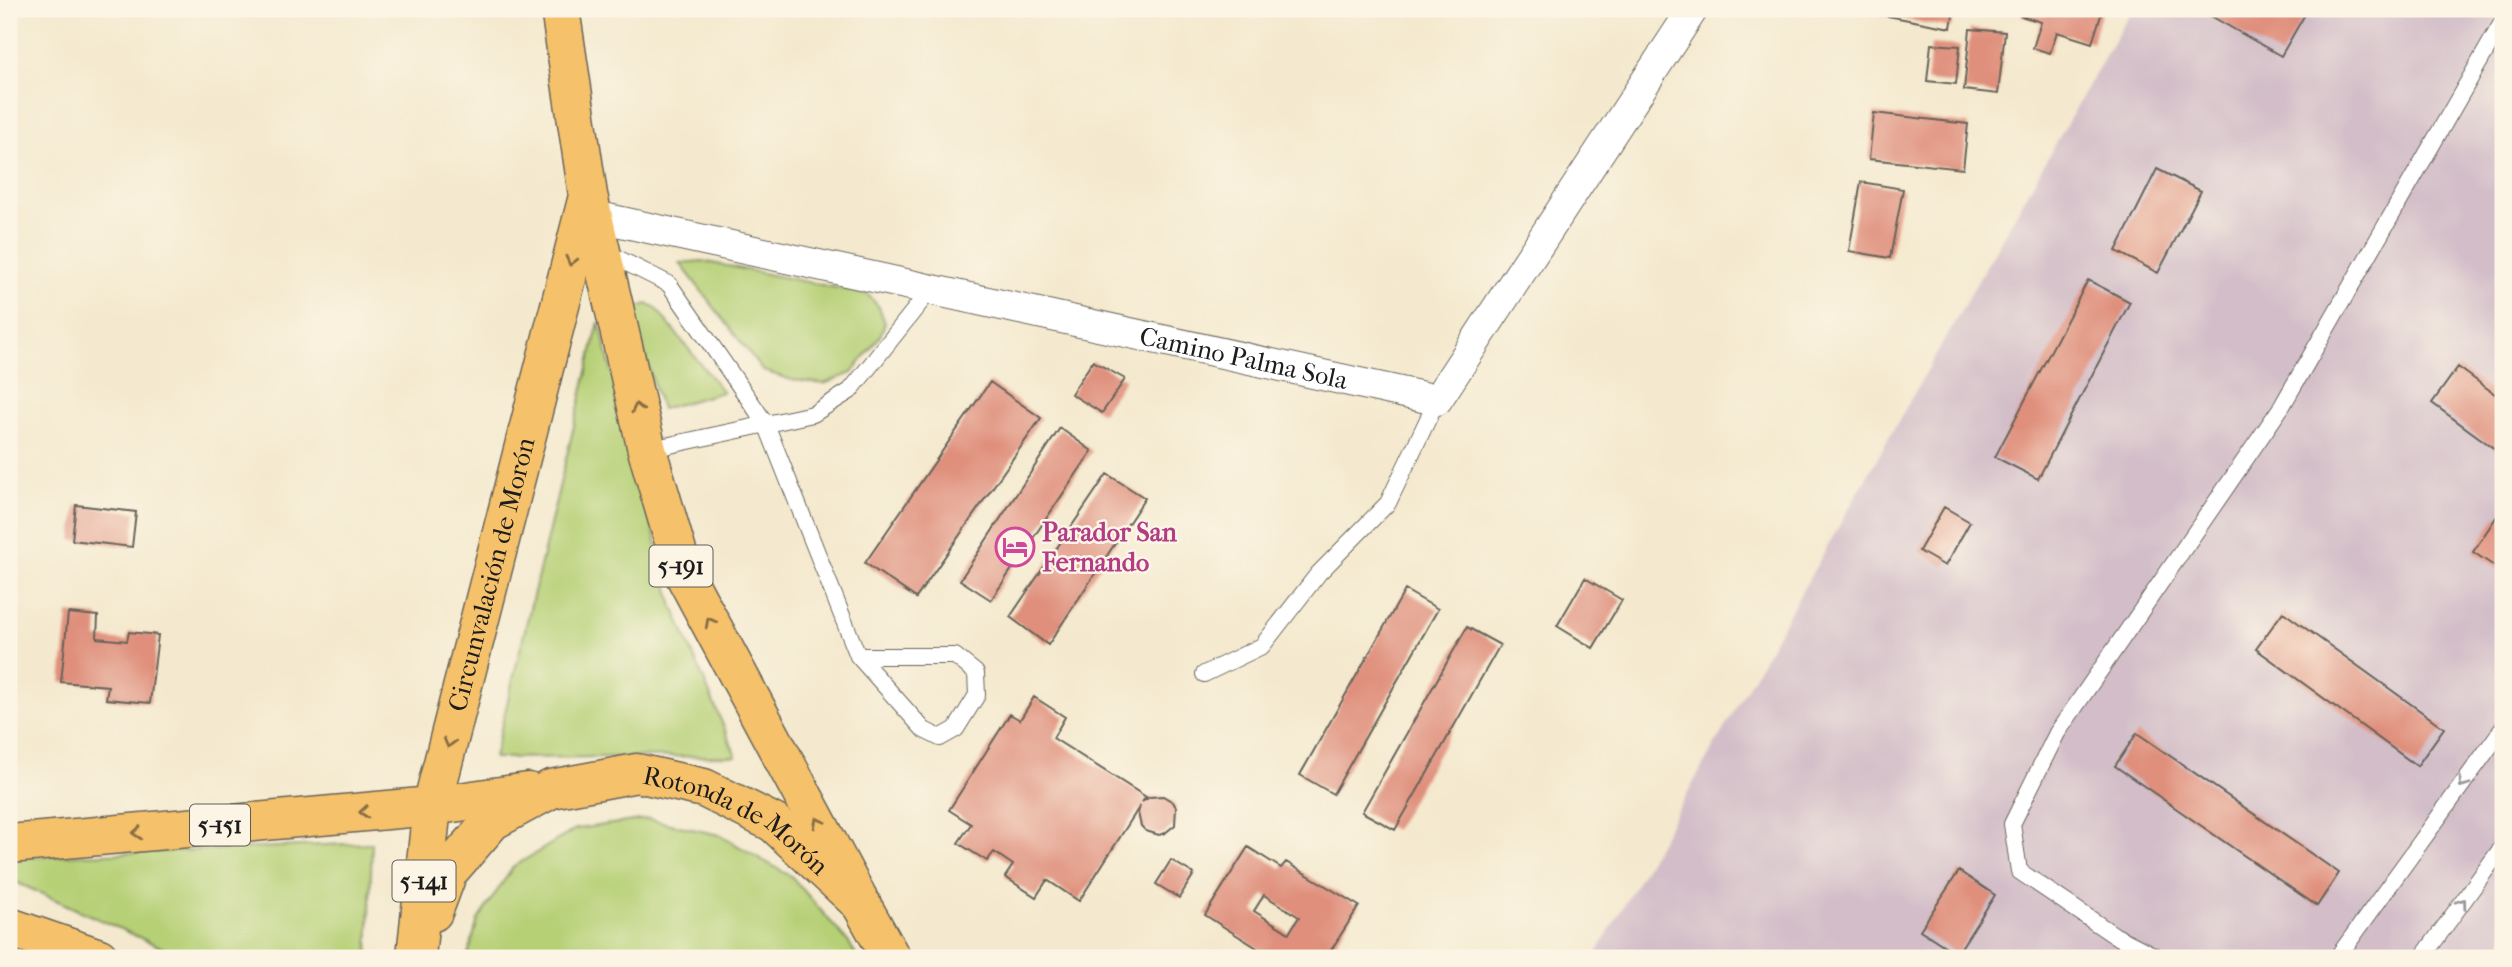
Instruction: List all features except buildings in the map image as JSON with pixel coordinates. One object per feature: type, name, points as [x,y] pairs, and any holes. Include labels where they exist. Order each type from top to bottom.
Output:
[{"type":"main road","name":"Circunvalación de Morón","points":[[560,9],[594,220],[647,450],[683,572],[862,904]]},
{"type":"main road","name":"Circunvalación de Morón","points":[[416,957],[432,806],[594,220]]},
{"type":"main road","name":"Rotonda de Morón","points":[[416,957],[448,872],[492,821],[551,789],[637,773],[704,788],[774,823],[862,904],[891,958]]},
{"type":"main road","name":"5-151","points":[[9,844],[432,806],[551,789]]},
{"type":"main road","points":[[9,927],[99,958]]},
{"type":"street","points":[[1437,400],[1693,9]]},
{"type":"street","name":"Camino Palma Sola","points":[[594,220],[931,289],[1437,400]]},
{"type":"lane","points":[[2159,958],[2140,954],[2019,871],[2012,824],[2057,733],[2282,406],[2503,21]]},
{"type":"lane","points":[[594,220],[669,284],[766,424],[858,656],[924,730],[940,738],[956,729],[977,695],[975,673],[955,656],[858,656]]},
{"type":"lane","points":[[647,450],[813,414],[850,391],[931,289]]},
{"type":"lane","points":[[1204,674],[1262,646],[1318,574],[1388,503],[1437,400]]},
{"type":"lane","points":[[2337,958],[2503,728]]},
{"type":"lane","points":[[2422,958],[2503,846]]},
{"type":"shaded area","points":[[2132,9],[2503,9],[2503,958],[1594,958]]},
{"type":"green space","points":[[702,261],[867,294],[879,307],[885,323],[880,336],[852,373],[824,384],[792,380],[763,371],[680,263]]},
{"type":"green space","points":[[647,304],[655,307],[723,392],[661,409],[633,315],[638,307]]},
{"type":"green space","points":[[599,322],[673,607],[736,756],[494,758]]},
{"type":"green space","points":[[648,819],[719,835],[792,877],[850,944],[857,958],[467,958],[478,920],[513,867],[576,829]]},
{"type":"green space","points":[[372,843],[368,958],[185,958],[9,879],[9,858]]},
{"type":"place","name":"Parador San Fernando","points":[[1015,547]]}]
